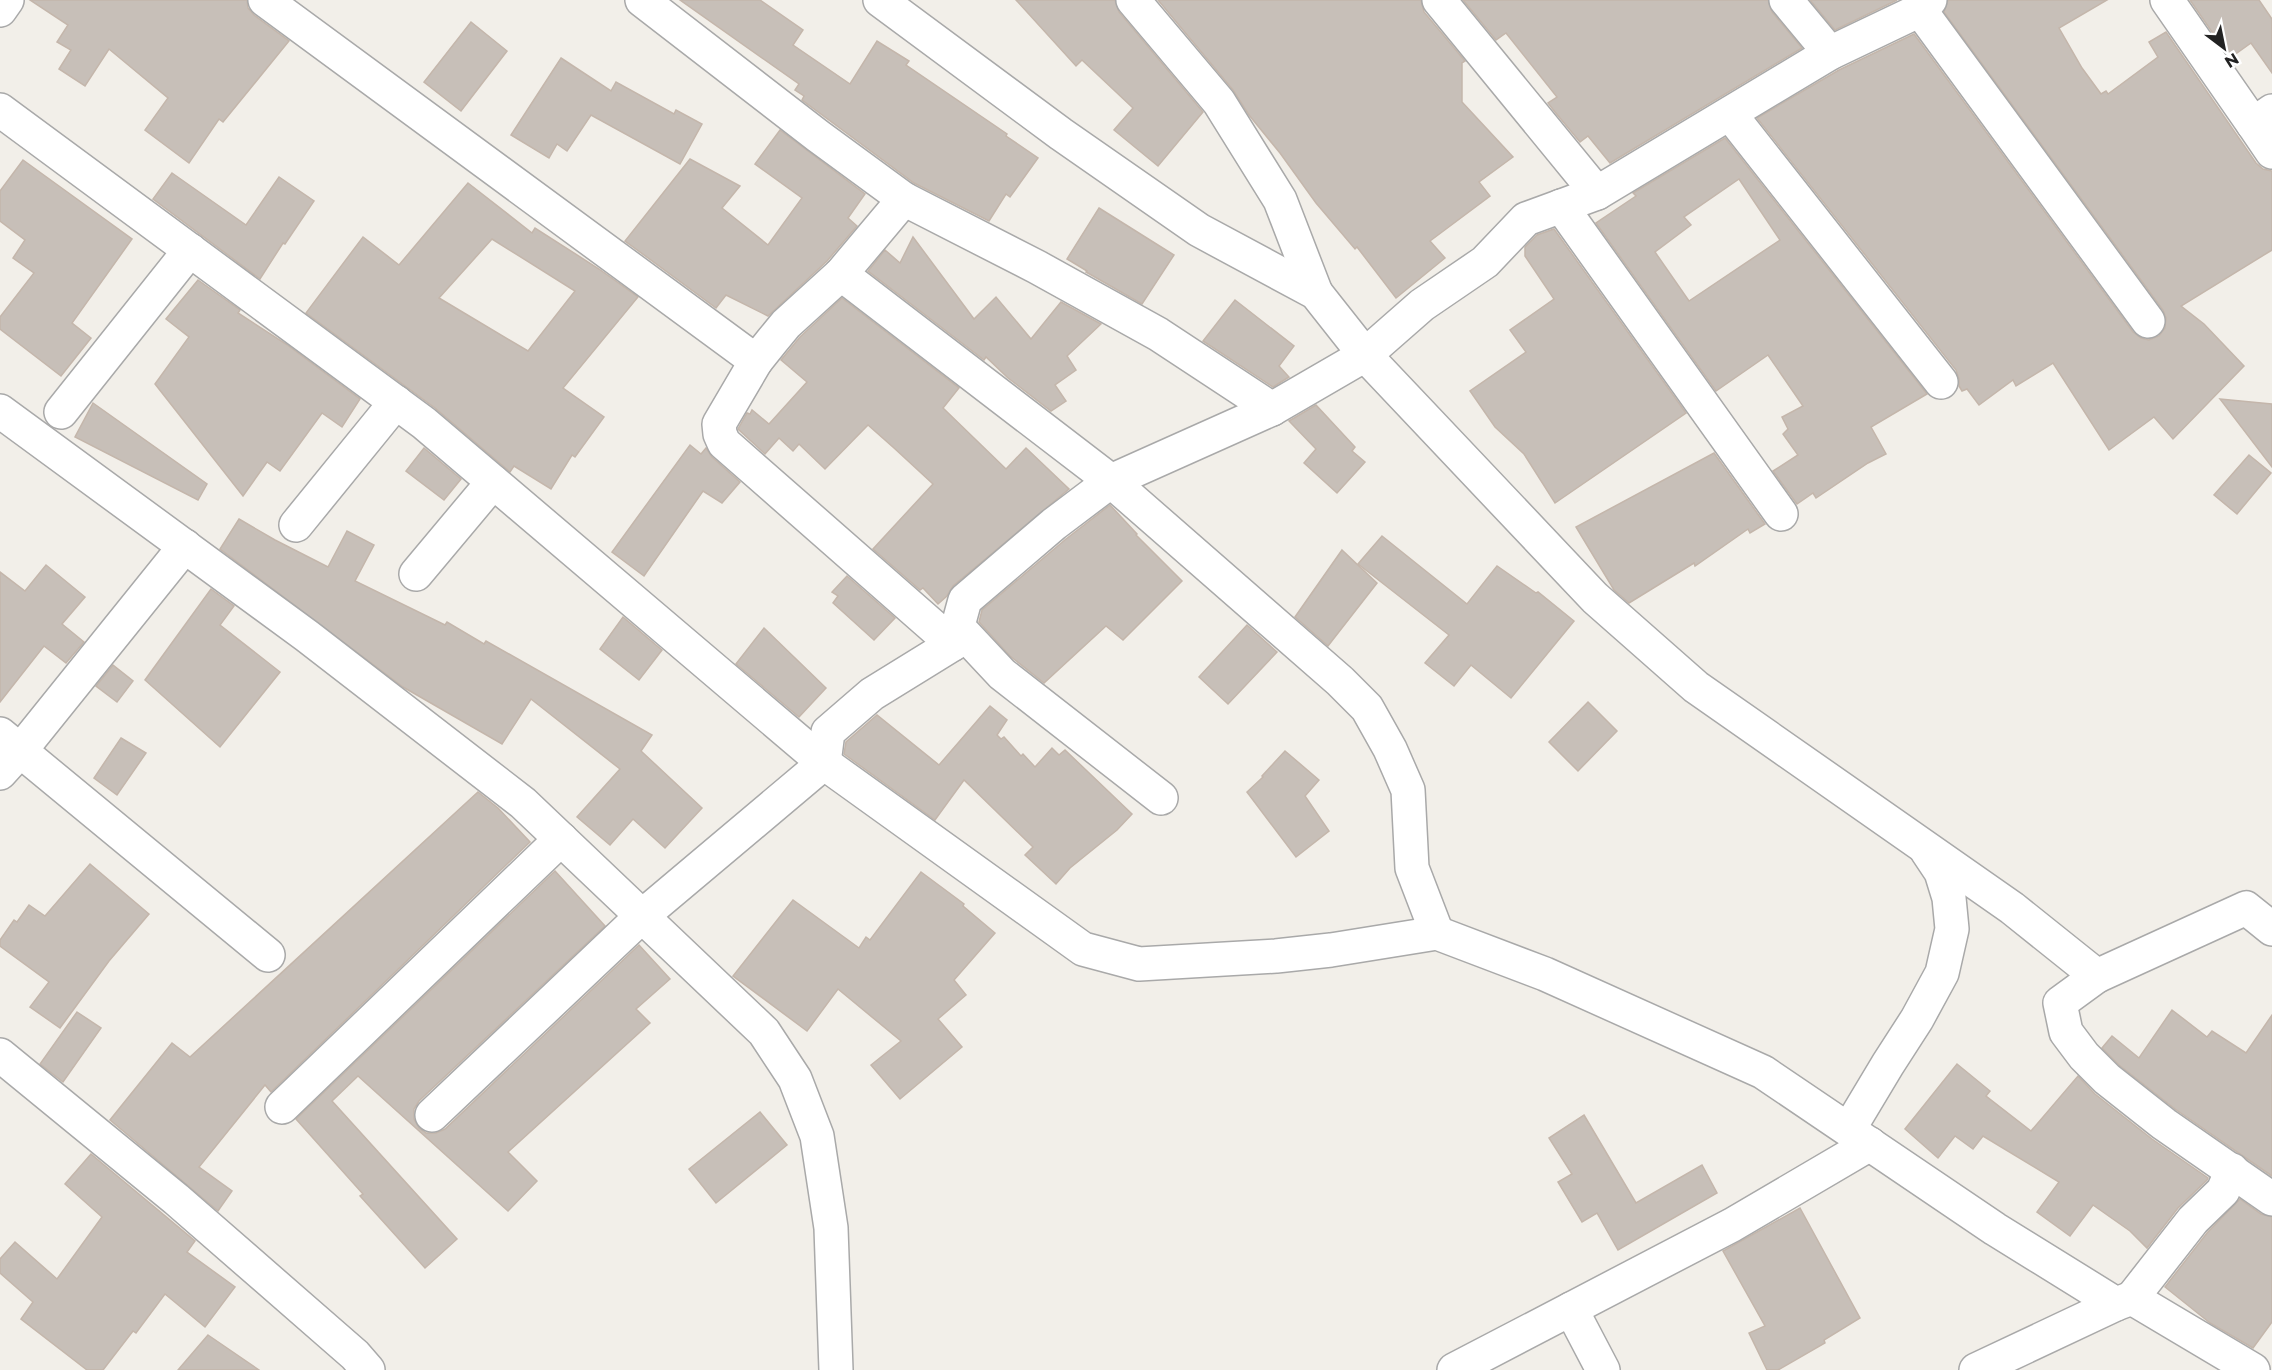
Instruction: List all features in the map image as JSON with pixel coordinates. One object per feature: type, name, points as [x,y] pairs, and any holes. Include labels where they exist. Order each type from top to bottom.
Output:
[{"type":"street","points":[[0,10],[7,0]]},
{"type":"street","points":[[265,0],[756,361]]},
{"type":"street","points":[[642,0],[903,199],[1037,267],[1158,334],[1272,409]]},
{"type":"street","points":[[880,0],[1060,134],[1199,230],[1316,293]]},
{"type":"street","points":[[1133,0],[1219,102],[1280,200],[1316,293],[1365,355],[1595,598],[1696,687],[2012,908],[2097,976]]},
{"type":"street","points":[[1439,0],[1597,193]]},
{"type":"street","points":[[1786,0],[1830,53]]},
{"type":"street","points":[[2167,0],[2262,118],[2272,152]]},
{"type":"street","points":[[432,1115],[640,917],[824,763],[828,732],[872,694],[955,636],[966,600],[1054,524],[1111,481],[1272,409],[1365,355],[1422,305],[1485,262],[1526,219],[1597,193],[1830,53],[1925,5],[2148,321]]},
{"type":"street","points":[[1730,114],[1941,382]]},
{"type":"street","points":[[6,126],[190,250],[424,423],[824,763],[1083,950],[1139,964],[1276,956],[1331,950],[1437,933],[1545,974],[1763,1072],[1995,1229],[2253,1370]]},
{"type":"street","points":[[903,199],[841,274],[786,324],[756,361],[719,424],[720,434],[724,443],[955,636],[1161,798]]},
{"type":"street","points":[[1561,206],[1781,514]]},
{"type":"street","points":[[61,412],[190,250]]},
{"type":"street","points":[[841,274],[1111,481],[1340,681],[1367,708],[1390,749],[1408,790],[1412,868],[1437,933]]},
{"type":"street","points":[[296,525],[396,402]]},
{"type":"street","points":[[0,411],[307,636],[523,803],[640,917],[764,1032],[795,1079],[817,1136],[831,1227],[836,1370]]},
{"type":"street","points":[[416,574],[493,482]]},
{"type":"street","points":[[185,546],[7,753],[268,955]]},
{"type":"street","points":[[282,1107],[561,839]]},
{"type":"street","points":[[1454,1370],[1732,1225],[1859,1137],[1942,973],[1952,929],[1949,898],[1941,872],[1925,847]]},
{"type":"street","points":[[2272,929],[2259,901],[2097,976],[2060,1003],[2066,1032],[2084,1056],[2107,1079],[2164,1124],[2272,1199]]},
{"type":"street","points":[[0,1055],[176,1199],[355,1355],[368,1370]]},
{"type":"street","points":[[1976,1370],[2124,1301],[2193,1220],[2223,1191],[2232,1170]]},
{"type":"street","points":[[1571,1309],[1603,1370]]},
{"type":"building","points":[[30,0],[247,0],[248,8],[254,15],[289,41],[223,122],[219,119],[189,163],[145,130],[168,98],[109,49],[85,86],[59,69],[71,50],[57,42],[68,25]]},
{"type":"building","points":[[680,0],[760,0],[803,30],[793,45],[850,84],[877,41],[909,61],[906,65],[1038,158],[1010,197],[1006,194],[989,221],[914,183],[802,100],[804,96],[795,90],[799,84]]},
{"type":"building","points":[[1016,0],[1115,0],[1119,12],[1203,112],[1158,166],[1114,130],[1133,108],[1082,60],[1076,66]]},
{"type":"building","points":[[1158,0],[1421,0],[1424,12],[1465,61],[1462,63],[1462,102],[1513,157],[1479,182],[1490,196],[1430,241],[1445,258],[1396,298],[1357,247],[1355,249],[1316,203],[1249,115],[1233,90]]},
{"type":"building","points":[[1463,0],[1768,0],[1772,12],[1802,48],[1610,163],[1588,136],[1580,142],[1555,112],[1548,103],[1557,97],[1506,33],[1496,40]]},
{"type":"building","points":[[1810,0],[1897,0],[1835,30]]},
{"type":"building","points":[[1948,0],[2107,0],[2059,28],[2082,68],[2101,94],[2106,91],[2108,94],[2158,57],[2149,42],[2166,32],[2256,163],[2263,169],[2272,171],[2272,250],[2181,306],[2204,324],[2244,366],[2173,439],[2154,417],[2109,450],[2053,363],[2016,386],[2013,380],[1979,405],[1967,389],[1962,391],[1956,370],[1757,118],[1839,70],[1914,34],[2133,332],[2149,340],[2159,336],[2165,328],[2166,318],[2163,310],[1944,12]]},
{"type":"building","points":[[2190,0],[2259,0],[2272,19],[2272,73],[2251,43],[2230,58]]},
{"type":"building","points":[[471,22],[507,51],[461,111],[424,82]]},
{"type":"building","points":[[561,58],[611,91],[616,82],[674,114],[676,110],[702,124],[680,164],[591,115],[567,151],[557,144],[549,158],[511,135]]},
{"type":"building","points":[[780,130],[865,194],[848,218],[857,226],[827,261],[768,316],[726,295],[716,308],[625,241],[690,159],[740,186],[722,208],[768,245],[802,198],[755,164]]},
{"type":"building","points":[[1725,138],[1927,394],[1871,427],[1886,454],[1868,463],[1816,498],[1813,493],[1797,504],[1773,471],[1798,455],[1783,434],[1788,429],[1782,417],[1803,406],[1768,355],[1716,391],[1596,223],[1636,196],[1633,193]],"holes":[[[1739,179],[1780,240],[1689,301],[1655,252],[1691,225],[1684,217]]]},
{"type":"building","points":[[23,160],[132,239],[72,323],[91,338],[61,376],[0,329],[0,317],[34,273],[13,258],[25,240],[0,221],[0,191]]},
{"type":"building","points":[[172,173],[246,225],[279,177],[314,201],[260,279],[153,199]]},
{"type":"building","points":[[468,183],[532,233],[535,228],[638,297],[563,388],[604,417],[575,457],[572,455],[551,489],[514,466],[510,472],[435,408],[306,313],[363,237],[399,265]],"holes":[[[492,239],[575,291],[528,351],[439,298]]]},
{"type":"building","points":[[1099,208],[1174,255],[1142,304],[1067,259]]},
{"type":"building","points":[[1554,229],[1686,413],[1555,503],[1524,454],[1495,427],[1470,391],[1526,352],[1510,330],[1554,299],[1525,256],[1525,247],[1537,235]]},
{"type":"building","points":[[913,237],[974,319],[996,297],[1031,339],[1061,302],[1101,324],[1067,356],[1076,370],[1055,385],[1066,401],[1051,411],[1008,378],[986,357],[984,360],[868,271],[885,250],[900,263]]},
{"type":"building","points":[[198,280],[240,310],[238,313],[286,344],[360,399],[342,427],[322,413],[280,471],[267,462],[243,496],[155,384],[189,337],[166,319]]},
{"type":"building","points":[[842,298],[959,388],[943,408],[1006,469],[1026,448],[1069,489],[953,586],[938,604],[923,588],[920,590],[873,549],[933,484],[868,425],[825,469],[799,444],[793,451],[779,438],[765,454],[738,429],[747,413],[750,414],[752,410],[769,424],[807,382],[781,360],[800,337]]},
{"type":"building","points":[[1235,300],[1294,346],[1279,366],[1289,377],[1273,387],[1203,341]]},
{"type":"building","points":[[2220,399],[2272,404],[2272,467]]},
{"type":"building","points":[[93,403],[207,484],[198,500],[75,437]]},
{"type":"building","points":[[1316,405],[1355,447],[1352,451],[1365,462],[1337,493],[1304,463],[1316,449],[1289,421]]},
{"type":"building","points":[[690,445],[701,454],[706,448],[712,457],[740,482],[722,503],[703,491],[644,576],[612,552]]},
{"type":"building","points":[[424,448],[461,479],[444,500],[406,471]]},
{"type":"building","points":[[1714,453],[1765,524],[1750,533],[1748,529],[1695,566],[1694,563],[1629,603],[1614,590],[1576,527]]},
{"type":"building","points":[[2249,455],[2271,473],[2237,514],[2214,495]]},
{"type":"building","points":[[1110,505],[1182,581],[1123,640],[1106,626],[1044,683],[1010,656],[979,622],[982,610]]},
{"type":"building","points":[[239,519],[328,567],[347,531],[374,545],[355,581],[445,625],[447,622],[484,644],[486,641],[652,735],[641,751],[702,808],[665,848],[633,819],[610,845],[577,817],[620,769],[531,699],[502,744],[403,687],[220,549]]},
{"type":"building","points":[[1382,536],[1467,604],[1497,566],[1536,593],[1538,592],[1574,621],[1511,698],[1471,665],[1454,686],[1425,663],[1449,635],[1358,564]]},
{"type":"building","points":[[1342,550],[1377,583],[1328,646],[1295,617]]},
{"type":"building","points":[[46,565],[85,597],[62,624],[84,642],[66,663],[44,646],[0,702],[0,572],[25,591]]},
{"type":"building","points":[[847,576],[895,618],[874,640],[833,603],[838,596],[832,592]]},
{"type":"building","points":[[211,589],[234,606],[220,625],[280,672],[220,747],[145,680]]},
{"type":"building","points":[[623,617],[662,650],[639,680],[600,649]]},
{"type":"building","points":[[1247,625],[1277,652],[1228,704],[1199,677]]},
{"type":"building","points":[[764,628],[826,688],[799,717],[736,664]]},
{"type":"building","points":[[113,665],[133,681],[117,702],[96,686]]},
{"type":"building","points":[[1588,702],[1617,731],[1578,771],[1549,742]]},
{"type":"building","points":[[990,706],[1007,720],[997,735],[1001,739],[1004,737],[1021,756],[1023,754],[1035,767],[1052,748],[1059,755],[1065,750],[1132,814],[1117,830],[1070,868],[1056,884],[1025,855],[1033,847],[964,780],[935,820],[844,754],[846,742],[877,715],[939,765]]},
{"type":"building","points":[[121,738],[146,753],[117,795],[94,778]]},
{"type":"building","points":[[1285,751],[1319,780],[1305,796],[1329,831],[1296,857],[1247,792]]},
{"type":"building","points":[[478,792],[498,808],[530,842],[271,1092],[265,1085],[199,1167],[232,1191],[218,1211],[110,1120],[172,1043],[190,1057]]},
{"type":"building","points":[[90,864],[149,914],[109,961],[60,1028],[30,1007],[49,982],[0,946],[0,940],[14,920],[17,922],[29,905],[45,916]]},
{"type":"building","points":[[555,871],[605,926],[419,1101],[414,1109],[414,1119],[419,1128],[426,1133],[436,1133],[445,1129],[639,945],[670,979],[636,1009],[650,1023],[508,1152],[537,1181],[508,1211],[358,1076],[332,1101],[457,1239],[425,1268],[360,1196],[363,1194],[296,1119]]},
{"type":"building","points":[[921,872],[964,904],[963,906],[995,933],[954,980],[966,995],[938,1019],[962,1047],[900,1099],[871,1065],[901,1041],[838,989],[807,1031],[733,976],[793,900],[859,948],[866,937],[870,940]]},
{"type":"building","points":[[2172,1010],[2207,1037],[2212,1031],[2246,1053],[2272,1015],[2272,1176],[2175,1109],[2119,1065],[2102,1048],[2112,1036],[2139,1058]]},
{"type":"building","points":[[77,1012],[101,1028],[63,1082],[40,1064]]},
{"type":"building","points":[[1957,1064],[1990,1091],[1986,1096],[2031,1131],[2078,1076],[2095,1094],[2152,1139],[2208,1178],[2178,1208],[2147,1248],[2130,1231],[2093,1205],[2070,1236],[2037,1212],[2059,1182],[1983,1136],[1973,1149],[1955,1136],[1938,1158],[1905,1129]]},
{"type":"building","points":[[760,1112],[787,1145],[716,1203],[689,1169]]},
{"type":"building","points":[[1584,1115],[1636,1203],[1702,1165],[1717,1193],[1618,1250],[1597,1213],[1582,1222],[1558,1182],[1572,1174],[1549,1138]]},
{"type":"building","points":[[91,1154],[195,1241],[187,1252],[235,1287],[205,1327],[165,1294],[136,1333],[133,1331],[103,1370],[87,1370],[21,1319],[33,1302],[0,1273],[0,1259],[15,1242],[57,1279],[102,1217],[65,1184]]},
{"type":"building","points":[[2240,1199],[2261,1214],[2272,1217],[2272,1322],[2253,1348],[2210,1323],[2165,1287],[2207,1233]]},
{"type":"building","points":[[1800,1208],[1860,1318],[1824,1340],[1825,1343],[1778,1370],[1767,1370],[1749,1333],[1765,1326],[1723,1251]]},
{"type":"building","points":[[208,1335],[259,1370],[178,1370]]}]
